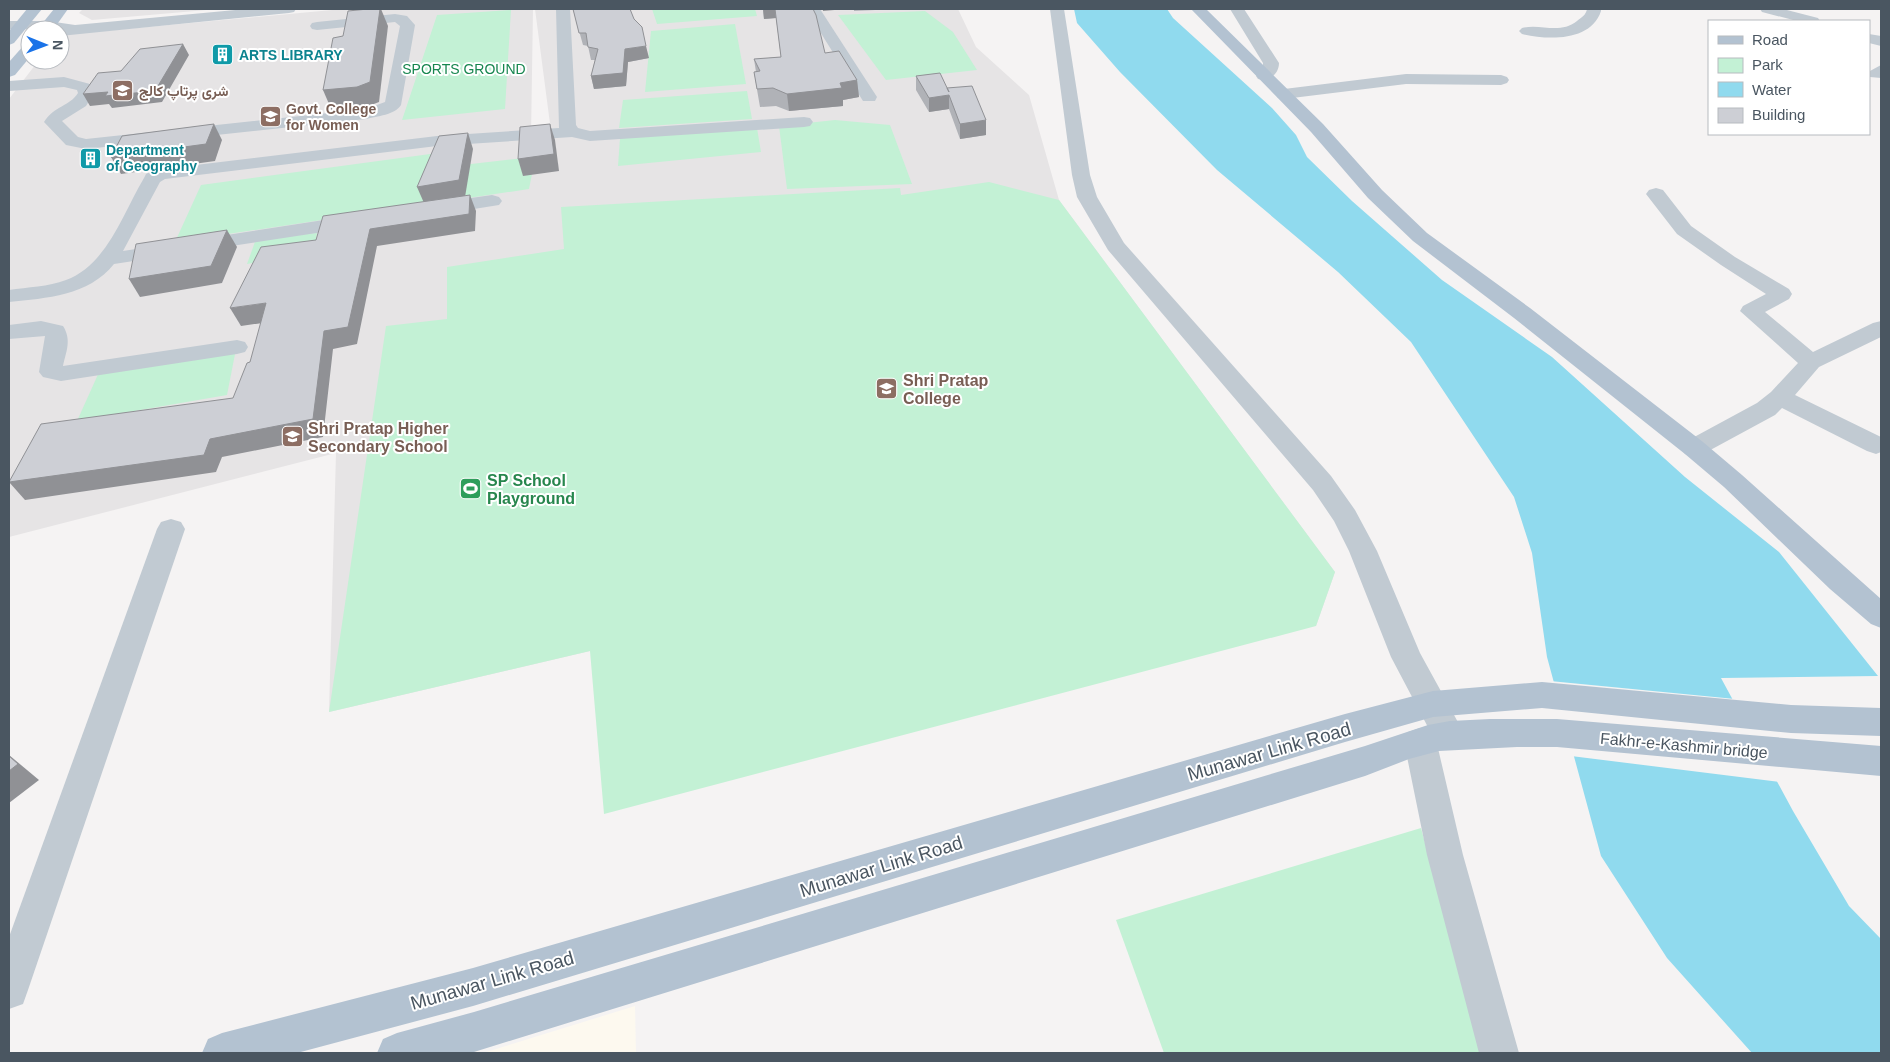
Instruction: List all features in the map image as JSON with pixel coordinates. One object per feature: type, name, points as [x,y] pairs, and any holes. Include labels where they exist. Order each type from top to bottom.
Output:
[{"type":"main road","points":[[15,31],[35,9]]},
{"type":"main road","points":[[1198,9],[1318,128],[1375,194],[1420,237],[1522,312],[1694,448],[1733,481],[1840,581],[1881,616]]},
{"type":"main road","points":[[9,72],[20,59]]},
{"type":"main road","points":[[1840,581],[1881,635]]},
{"type":"main road","name":"Munawar Link Road","points":[[222,1053],[473,987],[1345,728],[1433,704],[1542,696],[1791,719],[1881,722]]},
{"type":"main road","name":"Fakhr-e-Kashmir bridge","points":[[1434,739],[1512,732],[1558,733],[1811,756],[1881,760]]},
{"type":"main road","points":[[397,1053],[474,1032],[1434,739]]},
{"type":"street","points":[[70,28],[288,9]]},
{"type":"street","points":[[563,9],[567,126],[572,132]]},
{"type":"street","points":[[813,9],[869,97]]},
{"type":"street","points":[[1057,9],[1079,167],[1087,196],[1115,246],[1322,483],[1345,517],[1371,569],[1406,657],[1433,704],[1434,739],[1445,855],[1499,1053]]},
{"type":"street","points":[[1237,9],[1271,63],[1271,68],[1264,76]]},
{"type":"street","points":[[1527,31],[1568,33],[1579,28],[1591,18],[1594,9]]},
{"type":"street","points":[[1767,9],[1809,20]]},
{"type":"street","points":[[9,86],[64,82],[84,87],[86,93],[82,101],[59,114],[53,122],[72,141],[86,144],[366,114],[392,105],[408,26],[405,22],[402,19],[390,18],[317,26]]},
{"type":"street","points":[[1284,94],[1406,80],[1501,80]]},
{"type":"street","points":[[9,296],[54,289],[92,276],[108,259],[153,178],[161,174],[437,141],[572,132],[590,136],[804,122]]},
{"type":"street","points":[[1656,194],[1684,230],[1728,261],[1781,294],[1751,310],[1811,362]]},
{"type":"street","points":[[417,212],[492,201]]},
{"type":"street","points":[[108,259],[371,219]]},
{"type":"street","points":[[9,332],[41,328],[55,331],[58,339],[50,366],[51,372],[61,374],[237,347]]},
{"type":"street","points":[[1694,448],[1746,421],[1780,397],[1811,362],[1881,328]]},
{"type":"street","points":[[1780,397],[1876,445]]},
{"type":"street","points":[[9,990],[171,529]]},
{"type":"shaded area","points":[[83,9],[218,9],[92,20],[79,13]]},
{"type":"shaded area","points":[[343,9],[533,9],[531,136],[552,139],[535,9],[958,9],[976,47],[1029,95],[1059,200],[1335,572],[1316,626],[570,328],[590,651],[329,712],[336,453],[9,537],[9,99],[31,70],[70,70],[70,34]]},
{"type":"shaded area","points":[[635,1006],[636,1053],[483,1053]]},
{"type":"green space","points":[[652,9],[755,9],[757,16],[657,24]]},
{"type":"green space","name":"SPORTS GROUND","points":[[511,10],[505,109],[402,120],[437,15]]},
{"type":"green space","points":[[925,11],[953,32],[977,70],[886,80],[838,15]]},
{"type":"green space","points":[[735,24],[746,84],[645,92],[651,31]]},
{"type":"green space","points":[[747,91],[752,119],[619,128],[623,100]]},
{"type":"green space","points":[[835,120],[890,125],[912,184],[787,189],[779,126]]},
{"type":"green space","points":[[757,128],[761,152],[618,166],[620,138]]},
{"type":"green space","points":[[445,152],[471,164],[524,158],[523,176],[532,174],[529,189],[175,242],[201,185]]},
{"type":"green space","name":"Shri Pratap College","points":[[989,182],[1059,200],[1335,572],[1316,626],[604,814],[590,651],[329,712],[386,326],[447,319],[447,267],[564,249],[561,207],[900,188],[901,195]]},
{"type":"green space","points":[[317,233],[314,253],[247,264],[256,239]]},
{"type":"green space","points":[[236,349],[227,395],[77,421],[100,370]]},
{"type":"green space","points":[[1421,828],[1481,1053],[1164,1053],[1116,920]]},
{"type":"water","points":[[1074,9],[1167,9],[1173,18],[1272,108],[1296,135],[1307,157],[1352,201],[1442,280],[1552,357],[1685,477],[1779,552],[1878,676],[1721,678],[1793,811],[1849,906],[1881,939],[1881,1053],[1752,1053],[1667,958],[1601,856],[1547,657],[1532,553],[1514,497],[1411,342],[1338,272],[1217,170],[1120,72],[1077,23]]},
{"type":"pier","points":[[1550,681],[1735,699],[1780,782],[1571,756]]},
{"type":"building","points":[[380,9],[370,82],[357,87],[323,90],[333,38],[343,36],[348,11]]},
{"type":"building","points":[[573,9],[630,9],[634,19],[642,27],[646,46],[625,49],[623,73],[591,76],[598,49],[588,47],[586,33],[579,33]]},
{"type":"building","points":[[775,9],[813,9],[825,53],[839,51],[857,80],[840,83],[842,88],[787,94],[773,88],[757,89],[754,72],[760,71],[754,59],[781,57]]},
{"type":"building","points":[[183,44],[155,91],[105,96],[108,92],[83,94],[98,73],[121,71],[140,49]]},
{"type":"building","points":[[940,73],[947,88],[972,86],[986,120],[960,124],[949,95],[929,98],[916,76]]},
{"type":"building","points":[[214,124],[206,144],[111,157],[122,136]]},
{"type":"building","points":[[550,124],[554,154],[518,159],[520,127]]},
{"type":"building","points":[[468,133],[459,180],[417,187],[439,136]]},
{"type":"building","points":[[470,195],[469,214],[370,229],[348,327],[324,331],[313,419],[210,439],[204,455],[9,482],[41,424],[233,398],[247,363],[250,362],[266,303],[230,308],[261,247],[316,240],[323,216]]},
{"type":"building","points":[[227,230],[211,266],[129,279],[136,244]]},
{"type":"building","points":[[9,756],[18,764],[9,771]]},
{"type":"place","name":"ARTS LIBRARY","points":[[223,55]]},
{"type":"place","name":"شری پرتاپ کالج","points":[[123,91]]},
{"type":"place","name":"Govt. College for Women","points":[[270,117]]},
{"type":"place","name":"Department of Geography","points":[[90,158]]},
{"type":"place","name":"Shri Pratap College","points":[[887,389]]},
{"type":"place","name":"Shri Pratap Higher Secondary School","points":[[292,437]]},
{"type":"place","name":"SP School Playground","points":[[471,489]]}]
